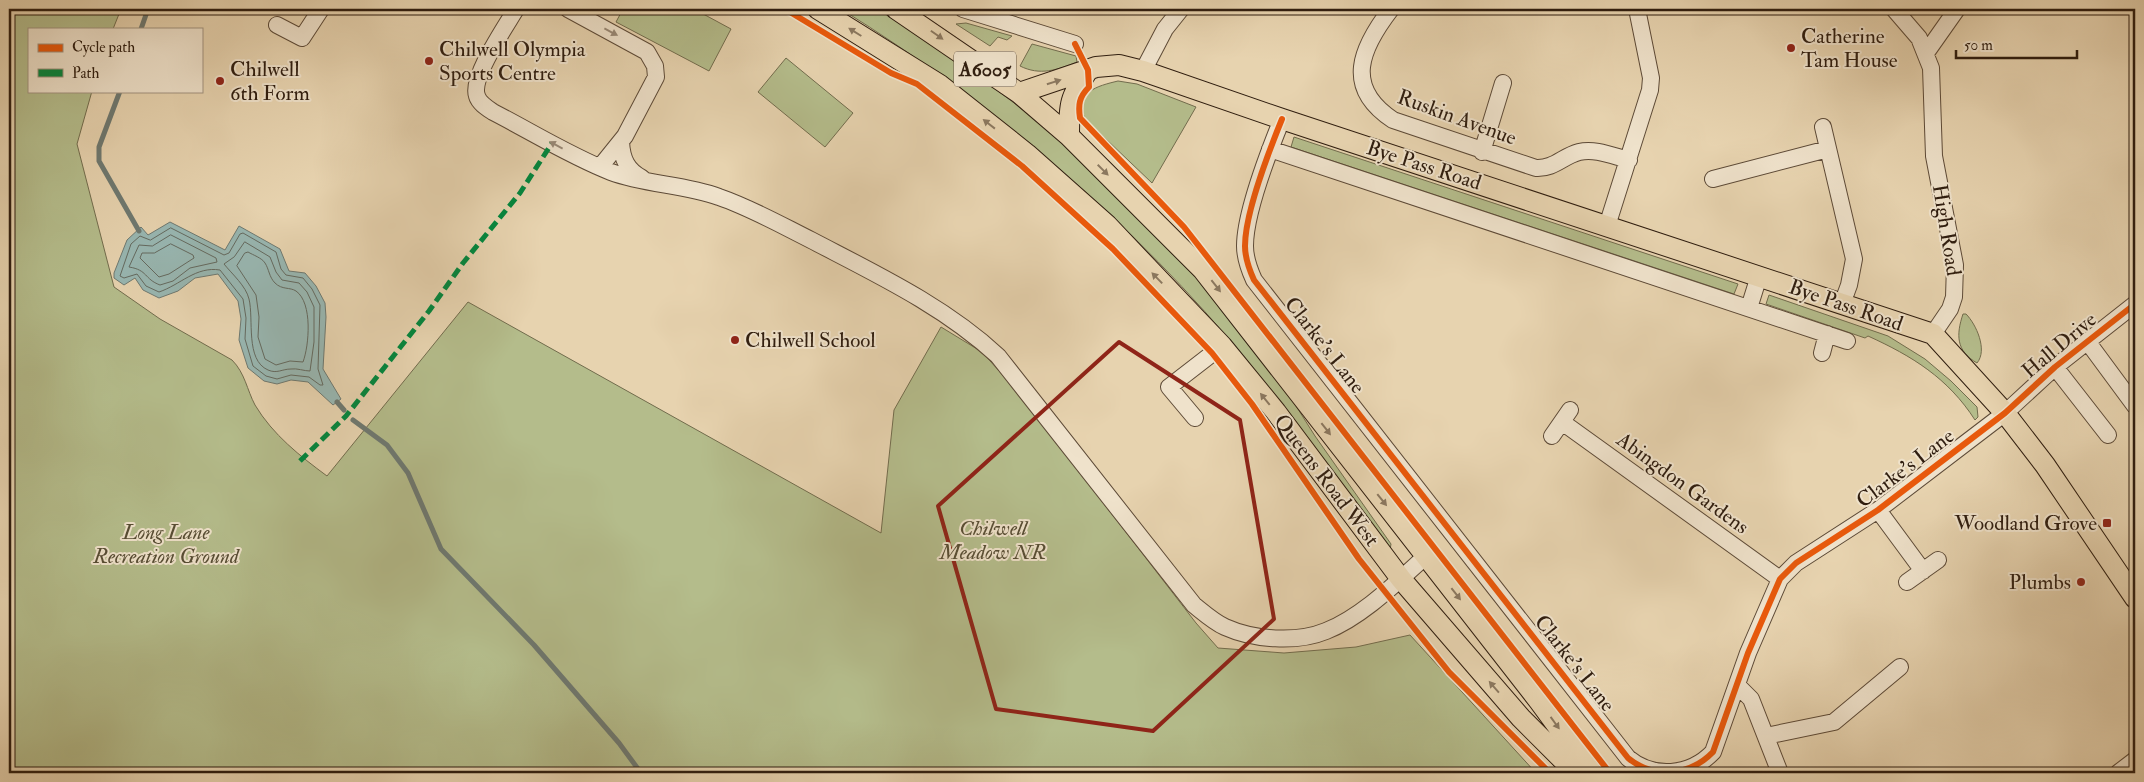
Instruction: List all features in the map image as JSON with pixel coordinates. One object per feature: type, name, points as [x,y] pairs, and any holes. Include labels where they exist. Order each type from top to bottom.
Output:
[{"type":"main road","name":"Queens Road West","points":[[818,9],[940,85],[1027,154],[1107,225],[1222,346],[1276,412],[1401,579],[1521,718],[1576,773]]},
{"type":"main road","name":"A6005","points":[[896,9],[1019,93],[1069,136]]},
{"type":"main road","name":"Bye Pass Road","points":[[1019,93],[1107,65],[1119,65],[1143,70],[1282,119],[1933,334]]},
{"type":"main road","points":[[1069,136],[1069,105],[1074,92],[1088,70]]},
{"type":"main road","name":"Queens Road West","points":[[1069,136],[1203,270],[1539,701],[1592,773]]},
{"type":"main road","points":[[1933,334],[2005,413],[2050,472],[2135,598]]},
{"type":"street","points":[[277,25],[302,38],[321,9]]},
{"type":"street","points":[[516,9],[477,81],[477,97],[493,112],[600,167],[654,184],[682,187],[718,196],[768,217],[892,283],[958,323],[980,339],[998,356],[1194,605],[1224,627],[1266,637],[1290,638],[1325,632],[1344,622],[1384,592],[1426,556]]},
{"type":"street","points":[[568,9],[648,52],[655,66],[656,77],[621,142],[600,167]]},
{"type":"street","points":[[963,9],[985,12],[1075,44]]},
{"type":"street","points":[[1143,70],[1165,29],[1181,9]]},
{"type":"street","name":"Ruskin Avenue","points":[[1391,9],[1372,34],[1364,55],[1362,79],[1372,102],[1393,120],[1482,152],[1536,168],[1558,164],[1572,154],[1584,151],[1629,160]]},
{"type":"street","points":[[1607,226],[1650,90],[1651,78],[1637,9]]},
{"type":"street","name":"High Road","points":[[1894,9],[1919,38],[1926,53],[1932,79],[1934,156],[1952,244],[1956,278],[1950,308],[1933,334]]},
{"type":"street","points":[[1926,53],[1957,9]]},
{"type":"street","points":[[1482,152],[1503,83]]},
{"type":"street","name":"Clarke's Lane","points":[[1282,119],[1270,149],[1251,214],[1245,245],[1246,257],[1254,280],[1628,758],[1637,765],[1658,773],[1682,770],[1707,759],[1713,752],[1766,607],[1780,579],[1796,563],[1878,510],[2005,413]]},
{"type":"street","points":[[1823,127],[1854,259],[1849,285],[1842,304]]},
{"type":"street","points":[[621,142],[624,162],[634,174],[654,184]]},
{"type":"street","name":"Bye Pass Road","points":[[1270,149],[1847,341]]},
{"type":"street","points":[[1713,179],[1828,149]]},
{"type":"street","points":[[1749,308],[1759,276]]},
{"type":"street","name":"Hall Drive","points":[[2005,413],[2086,340],[2134,307]]},
{"type":"street","name":"Bye Pass Road","points":[[1822,353],[1827,334]]},
{"type":"street","points":[[2086,340],[2135,406]]},
{"type":"street","points":[[1195,418],[1168,387],[1222,346]]},
{"type":"street","points":[[2055,366],[2108,435]]},
{"type":"street","name":"Abingdon Gardens","points":[[1552,436],[1566,416],[1780,579]]},
{"type":"street","points":[[1878,510],[1922,571]]},
{"type":"street","points":[[1907,582],[1938,560]]},
{"type":"street","points":[[1766,736],[1834,722],[1900,667]]},
{"type":"street","points":[[1737,685],[1752,699],[1780,773]]},
{"type":"street","points":[[2118,773],[2135,760]]},
{"type":"highlighted area","points":[[1119,342],[1240,420],[1274,619],[1153,731],[996,709],[938,506]]},
{"type":"green space","points":[[9,9],[121,9],[113,28],[28,28],[28,92],[92,92],[77,144],[114,287],[160,319],[232,360],[243,376],[255,405],[270,426],[297,453],[327,476],[468,302],[881,533],[894,410],[941,327],[982,352],[1017,391],[1196,623],[1218,648],[1284,653],[1356,647],[1410,635],[1536,773],[9,773]]},
{"type":"green space","points":[[623,9],[694,9],[731,29],[709,71],[616,22]]},
{"type":"green space","points":[[841,9],[877,9],[949,54],[1022,109],[1087,163],[1191,270],[1291,398],[1315,436],[1391,544],[1390,550],[1303,432],[1249,363],[1205,311],[1158,262],[1059,169],[1007,126],[898,46]]},
{"type":"green space","points":[[966,23],[1012,36],[1007,40],[998,37],[990,46],[956,24]]},
{"type":"green space","points":[[1032,44],[1076,56],[1077,62],[1048,71],[1027,69],[1020,66]]},
{"type":"green space","points":[[786,58],[853,113],[825,147],[758,92]]},
{"type":"green space","points":[[1118,81],[1137,84],[1196,107],[1152,183],[1085,119],[1082,110],[1085,96],[1095,88]]},
{"type":"green space","points":[[1294,137],[1738,284],[1734,294],[1291,147]]},
{"type":"green space","points":[[1769,295],[1888,336],[1925,359],[1951,381],[1977,407],[1978,417],[1975,420],[1941,380],[1914,360],[1868,336],[1865,338],[1766,304]]},
{"type":"green space","points":[[1963,314],[1970,318],[1977,330],[1981,344],[1980,358],[1977,363],[1961,348],[1959,329]]},
{"type":"water","points":[[170,222],[225,250],[239,226],[280,249],[289,271],[305,273],[316,286],[325,303],[323,369],[341,399],[333,405],[308,382],[291,380],[277,384],[264,381],[248,368],[239,340],[241,319],[238,301],[218,274],[195,278],[178,291],[159,298],[143,290],[135,278],[124,285],[114,278],[114,273],[127,240],[141,227],[148,235]]},
{"type":"waterway","points":[[141,28],[148,9]]},
{"type":"waterway","points":[[120,92],[99,147],[99,161],[139,231]]},
{"type":"waterway","points":[[337,402],[344,410]]},
{"type":"waterway","points":[[353,420],[387,445],[408,473],[441,549],[534,645],[619,743],[641,773]]},
{"type":"marked path","points":[[300,461],[346,416],[429,311],[463,263],[520,193],[552,143]]},
{"type":"cycle path","points":[[785,9],[891,73],[917,84],[1022,166],[1113,249],[1212,353],[1252,404],[1359,559],[1449,672],[1550,773]]},
{"type":"cycle path","points":[[1075,44],[1088,70],[1089,87],[1080,101],[1080,118],[1184,227],[1610,773]]},
{"type":"cycle path","points":[[1282,119],[1253,200],[1246,232],[1246,255],[1254,280],[1628,758],[1638,765],[1660,772],[1683,770],[1694,766],[1713,752],[1748,653],[1780,579],[1796,563],[1878,510],[2005,413],[2055,367],[2135,304]]},
{"type":"place","name":"Catherine Tam House","points":[[1791,48]]},
{"type":"place","name":"Chilwell Olympia Sports Centre","points":[[429,61]]},
{"type":"place","name":"Chilwell 6th Form","points":[[220,81]]},
{"type":"place","name":"Chilwell School","points":[[735,340]]},
{"type":"place","name":"Woodland Grove","points":[[2107,523]]},
{"type":"place","name":"Plumbs","points":[[2081,582]]},
{"type":"park label","name":"Chilwell Meadow NR","points":[[993,540]]},
{"type":"park label","name":"Long Lane Recreation Ground","points":[[166,544]]}]
